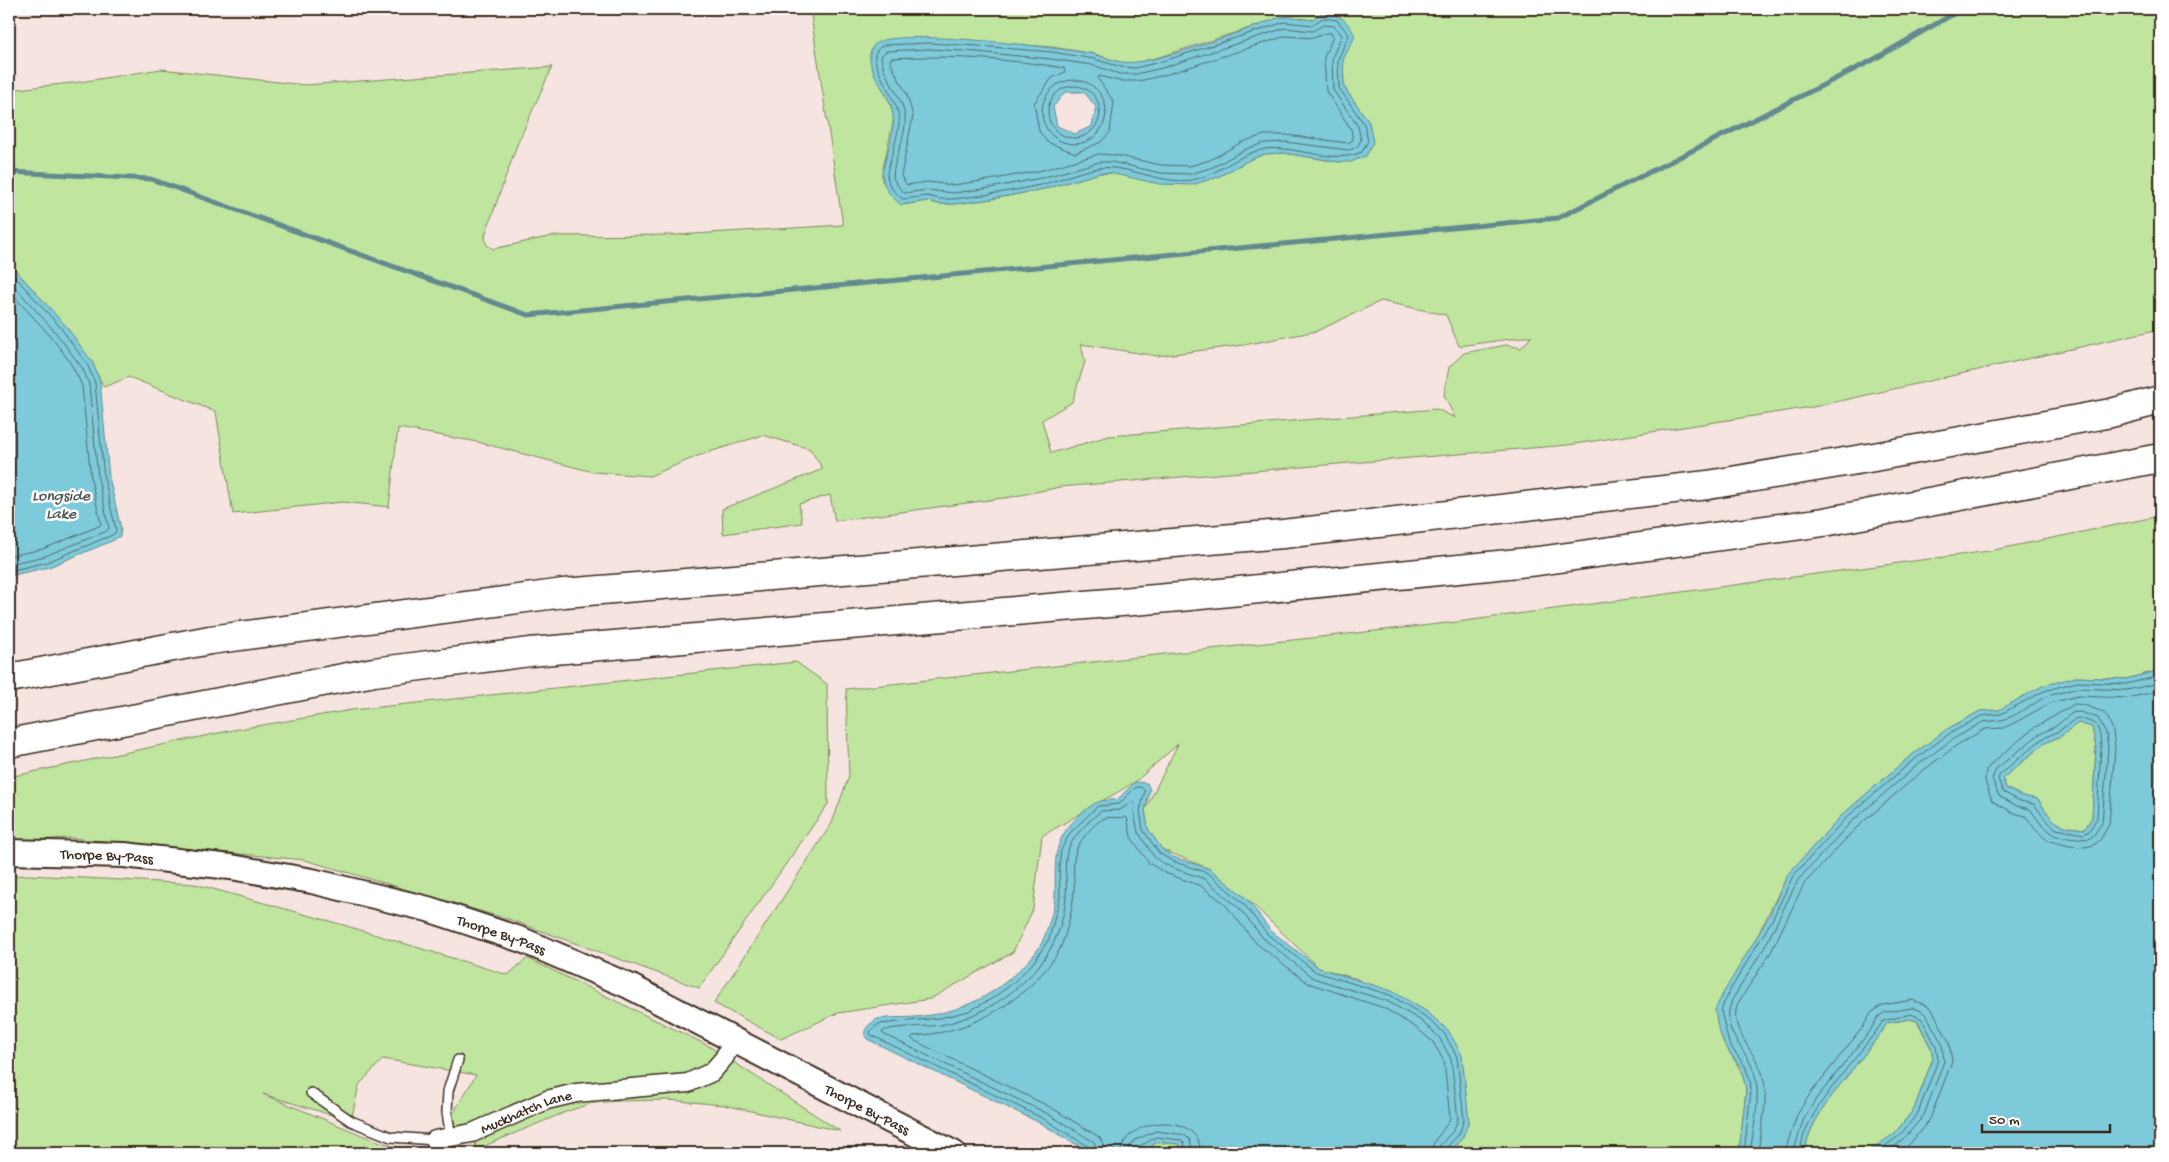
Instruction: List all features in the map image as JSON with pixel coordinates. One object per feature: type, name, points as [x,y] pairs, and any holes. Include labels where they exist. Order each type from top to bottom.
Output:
[{"type":"highway","points":[[9,678],[210,640],[564,593],[1283,534],[1708,485],[2111,413],[2160,400]]},
{"type":"highway","points":[[9,743],[394,670],[530,652],[1180,597],[1538,561],[1824,522],[2160,458]]},
{"type":"main road","name":"Thorpe By-Pass","points":[[9,852],[124,855],[231,867],[312,881],[428,909],[531,944],[629,986],[953,1153]]},
{"type":"street","name":"Muckhatch Lane","points":[[443,1139],[472,1133],[547,1100],[576,1093],[688,1083],[701,1079],[712,1072],[724,1058],[734,1039]]},
{"type":"lane","points":[[443,1139],[448,1091],[458,1060]]},
{"type":"lane","name":"Muckhatch Lane","points":[[311,1093],[351,1121],[391,1137],[443,1139]]},
{"type":"green space","points":[[810,9],[2160,9],[2160,329],[1818,406],[1568,445],[1060,487],[1011,497],[835,521],[830,495],[799,504],[802,523],[723,534],[722,509],[823,469],[810,449],[763,435],[700,455],[650,476],[593,472],[478,442],[398,428],[389,507],[343,502],[233,514],[216,412],[129,377],[104,387],[95,369],[73,337],[9,263],[9,90],[80,82],[161,69],[305,85],[552,67],[517,145],[485,235],[486,244],[493,249],[552,236],[677,235],[843,225]],"holes":[[[1284,17],[1312,20],[1343,60],[1344,87],[1369,122],[1339,162],[1284,153],[1265,154],[1251,159],[1218,177],[1100,173],[1044,189],[955,204],[939,204],[927,201],[902,205],[882,181],[894,118],[890,103],[871,66],[929,38],[1052,47],[1095,54],[1122,63],[1135,63]],[[1381,301],[1446,315],[1459,346],[1532,336],[1521,348],[1506,345],[1464,353],[1449,367],[1444,395],[1455,418],[1437,409],[1109,436],[1051,453],[1042,420],[1072,402],[1085,362],[1081,344],[1157,356],[1244,345],[1317,331]]]},
{"type":"green space","points":[[2160,516],[2160,670],[2126,679],[2076,677],[1999,710],[1980,711],[1947,730],[1908,758],[1842,815],[1788,874],[1754,943],[1725,1046],[1741,1072],[1746,1090],[1739,1153],[1454,1153],[1469,1121],[1358,979],[1319,968],[1247,899],[1210,869],[1161,849],[1148,829],[1145,810],[1178,744],[1135,782],[1042,836],[1033,909],[1013,952],[930,999],[838,1013],[781,1039],[714,1003],[832,823],[849,776],[846,689],[1457,622],[1989,551]]},
{"type":"green space","points":[[796,662],[827,684],[828,804],[699,988],[511,920],[305,860],[71,838],[9,841],[9,777],[233,730],[352,710]]},
{"type":"green space","points":[[2078,723],[2092,727],[2096,748],[2092,817],[2085,829],[2068,827],[2052,819],[2038,799],[2022,796],[2006,788],[2003,778],[2045,743],[2061,736]]},
{"type":"green space","points":[[29,875],[195,884],[340,924],[508,975],[527,958],[707,1045],[840,1131],[724,1105],[668,1100],[618,1101],[593,1103],[568,1111],[477,1149],[471,1133],[448,1122],[476,1075],[383,1059],[359,1085],[351,1121],[263,1094],[369,1138],[414,1153],[9,1153],[9,876]]},
{"type":"green space","points":[[1910,1019],[1917,1021],[1931,1048],[1933,1058],[1914,1109],[1895,1133],[1867,1153],[1806,1153],[1808,1139],[1814,1123],[1825,1105],[1887,1023]]},
{"type":"green space","points":[[1154,1142],[1180,1144],[1187,1153],[1137,1153]]},
{"type":"water","points":[[1321,13],[1334,15],[1345,21],[1355,36],[1343,60],[1344,87],[1369,122],[1373,142],[1366,156],[1351,162],[1339,162],[1284,153],[1265,154],[1251,159],[1218,177],[1192,185],[1159,184],[1110,173],[1100,173],[1044,189],[955,204],[939,204],[927,201],[901,205],[885,187],[882,173],[893,129],[893,120],[890,103],[871,65],[871,50],[875,44],[888,39],[912,38],[979,40],[1076,51],[1118,61],[1134,62],[1150,60],[1188,49],[1282,17],[1312,20]],"holes":[[[1065,92],[1084,92],[1096,107],[1092,126],[1075,134],[1057,126],[1053,107]]]},
{"type":"water","name":"Longside Lake","points":[[9,263],[65,325],[93,363],[100,382],[109,477],[121,529],[120,536],[112,541],[49,567],[9,576]]},
{"type":"water","points":[[2160,670],[2160,1153],[1867,1153],[1895,1133],[1914,1109],[1933,1058],[1931,1048],[1918,1021],[1910,1019],[1887,1023],[1825,1105],[1814,1123],[1808,1139],[1806,1153],[1739,1153],[1746,1090],[1741,1068],[1725,1046],[1718,1028],[1715,1010],[1768,918],[1788,874],[1842,815],[1908,758],[1947,729],[1980,711],[1999,710],[2042,686],[2076,677],[2126,679]],"holes":[[[2078,723],[2092,727],[2096,748],[2092,817],[2085,829],[2062,825],[2052,819],[2038,799],[2022,796],[2006,788],[2003,778],[2045,743],[2061,736]]]},
{"type":"water","points":[[1135,782],[1147,783],[1150,790],[1145,810],[1148,829],[1162,849],[1173,857],[1210,869],[1247,899],[1270,930],[1319,968],[1392,991],[1426,1011],[1448,1030],[1462,1055],[1469,1121],[1463,1137],[1449,1153],[1186,1153],[1180,1150],[1179,1144],[1155,1142],[1153,1147],[1143,1149],[1137,1153],[1090,1153],[1042,1124],[867,1039],[865,1030],[877,1019],[915,1017],[941,1013],[965,1006],[999,987],[1025,965],[1043,941],[1053,910],[1057,850],[1065,831],[1091,806],[1102,801],[1117,800]]},
{"type":"waterway","points":[[9,172],[151,179],[528,315],[1558,218],[1871,61],[1962,9]]}]
